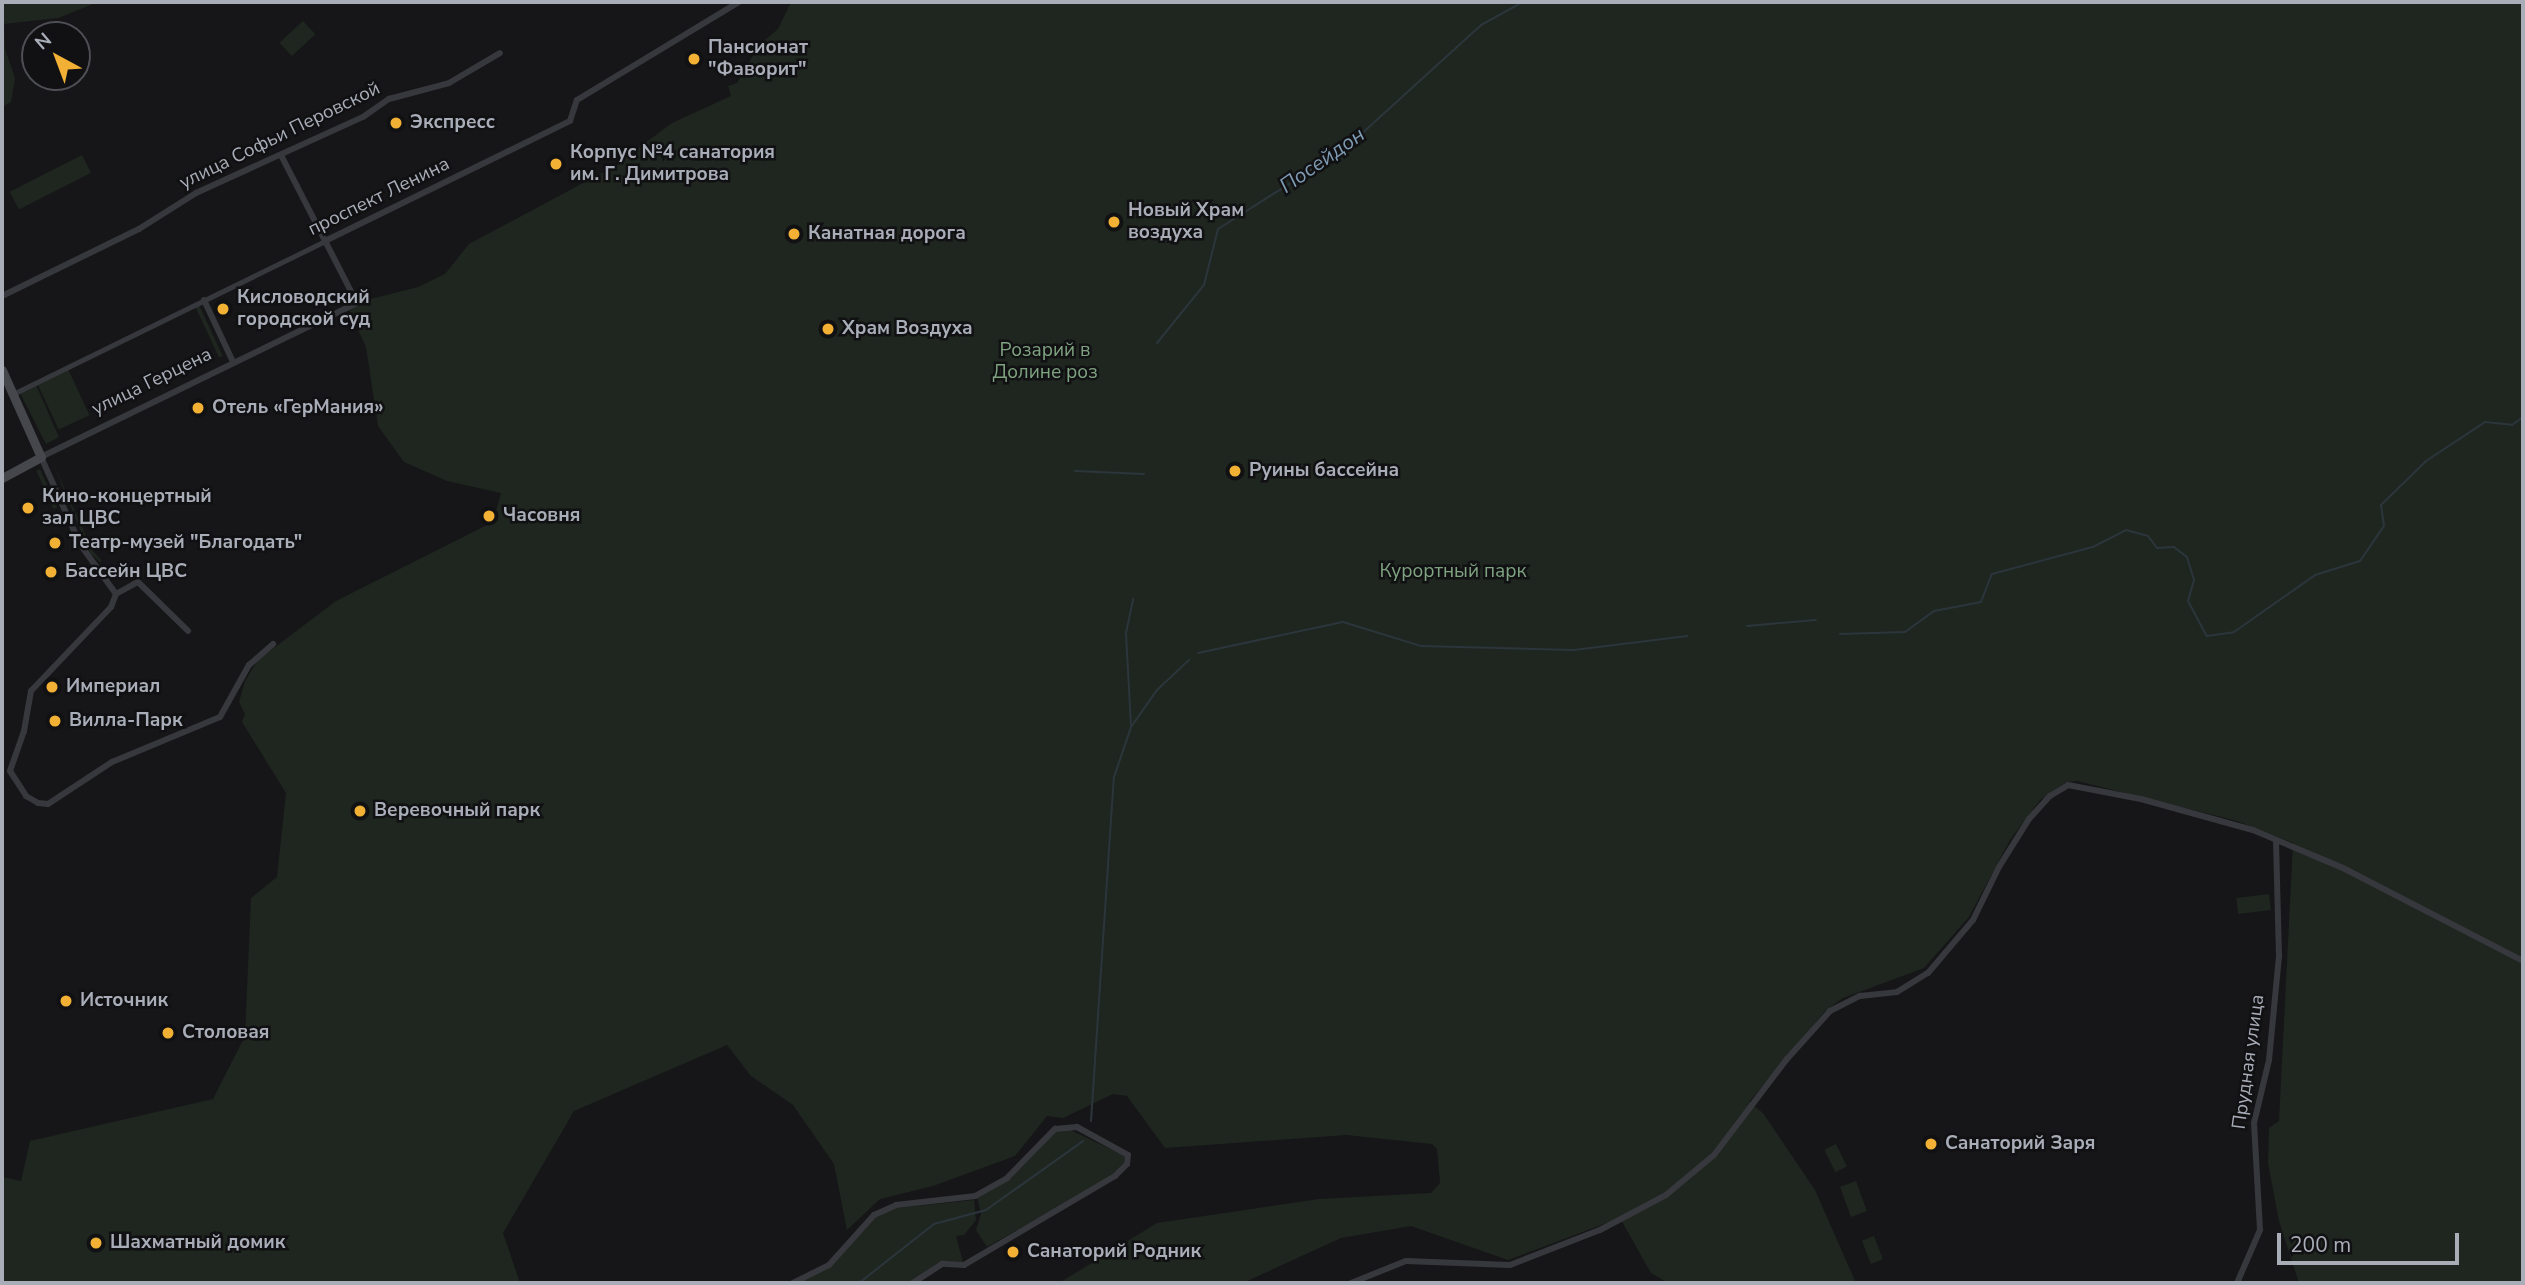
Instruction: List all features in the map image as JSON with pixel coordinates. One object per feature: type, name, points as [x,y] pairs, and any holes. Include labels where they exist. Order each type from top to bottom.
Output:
[{"type":"main road","points":[[2,370],[4,381],[41,457]]},
{"type":"main road","name":"улица Герцена","points":[[2,478],[41,457]]},
{"type":"street","name":"проспект Ленина","points":[[12,394],[570,121],[577,100],[739,2]]},
{"type":"street","name":"улица Софьи Перовской","points":[[2,296],[139,229],[196,192],[363,117],[389,99],[449,83],[500,53]]},
{"type":"street","points":[[281,155],[325,241]]},
{"type":"street","name":"улица Герцена","points":[[41,457],[357,303],[325,241]]},
{"type":"street","points":[[204,300],[233,362]]},
{"type":"street","points":[[41,457],[79,544],[116,594]]},
{"type":"street","points":[[188,631],[138,582],[116,594],[111,607],[31,691],[24,731],[9,771],[26,796],[38,803],[48,804],[112,762],[220,717],[249,665],[273,644]]},
{"type":"street","points":[[1351,1283],[1406,1261],[1510,1265],[1600,1230],[1666,1195],[1714,1155],[1787,1059],[1830,1010],[1860,996],[1897,992],[1927,973],[1973,920],[2024,827],[2059,789],[2079,785],[2129,796],[2277,839],[2343,868],[2523,961]]},
{"type":"street","name":"Прудная улица","points":[[2237,1283],[2260,1230],[2254,1123],[2269,1060],[2279,956],[2277,839]]},
{"type":"street","points":[[793,1283],[829,1265],[874,1215],[896,1205],[975,1196],[1007,1178],[1055,1129],[1077,1127],[1128,1155],[1126,1164],[1115,1176],[964,1265],[942,1264],[914,1283]]},
{"type":"green space","points":[[2,2],[98,2],[58,18],[4,24],[5,49],[15,78],[11,102],[2,107]]},
{"type":"green space","name":"Курортный парк","points":[[791,2],[2523,2],[2523,1283],[2299,1283],[2279,1221],[2268,1163],[2269,1128],[2279,1121],[2293,843],[2237,821],[2077,781],[2066,782],[2040,800],[2010,840],[1969,917],[1924,968],[1843,998],[1825,1011],[1749,1102],[1763,1113],[1815,1190],[1856,1283],[1668,1283],[1651,1273],[1620,1218],[1508,1260],[1411,1226],[1341,1238],[1243,1283],[1059,1283],[1157,1223],[1319,1199],[1431,1193],[1440,1183],[1437,1149],[1432,1144],[1346,1135],[1165,1148],[1127,1096],[1113,1094],[1063,1118],[1047,1116],[1015,1156],[933,1186],[880,1199],[847,1230],[834,1164],[793,1105],[751,1076],[727,1045],[574,1111],[503,1233],[520,1283],[2,1283],[2,1177],[21,1181],[30,1141],[213,1099],[245,1036],[251,898],[277,877],[286,793],[242,722],[245,714],[239,702],[245,681],[258,660],[336,601],[493,522],[501,493],[447,481],[404,462],[378,426],[366,347],[349,310],[363,301],[418,287],[445,274],[469,244],[613,167],[672,123],[731,96],[728,86],[737,83],[759,45],[778,29]]},
{"type":"green space","points":[[303,21],[315,34],[292,56],[280,43]]},
{"type":"green space","points":[[82,155],[91,173],[19,210],[10,192]]},
{"type":"green space","points":[[199,305],[223,356],[219,357],[195,307]]},
{"type":"green space","points":[[68,369],[90,415],[59,430],[37,383]]},
{"type":"green space","points":[[36,385],[59,437],[46,444],[20,393]]},
{"type":"green space","points":[[51,459],[93,551],[102,561],[100,562],[90,553]]},
{"type":"green space","points":[[40,469],[57,507],[53,509],[36,471]]},
{"type":"green space","points":[[2269,894],[2271,910],[2238,914],[2236,898]]},
{"type":"green space","points":[[1066,1128],[1125,1156],[1124,1163],[1113,1175],[987,1247],[976,1230],[981,1214],[977,1196],[1009,1180],[1056,1131]]},
{"type":"green space","points":[[1836,1144],[1847,1166],[1835,1172],[1824,1150]]},
{"type":"green space","points":[[1856,1181],[1867,1211],[1851,1217],[1840,1187]]},
{"type":"green space","points":[[974,1200],[976,1220],[964,1235],[956,1236],[963,1262],[942,1261],[909,1283],[798,1283],[830,1267],[877,1216],[897,1208]]},
{"type":"green space","points":[[1874,1236],[1883,1259],[1871,1264],[1862,1241]]},
{"type":"waterway","name":"Посейдон","points":[[1157,343],[1204,285],[1218,229],[1347,147],[1481,25],[1523,2]]},
{"type":"waterway","points":[[1840,634],[1905,632],[1934,611],[1981,602],[1992,574],[2093,547],[2126,530],[2148,536],[2157,548],[2174,547],[2187,557],[2194,580],[2188,601],[2207,636],[2234,632],[2315,575],[2360,561],[2384,526],[2381,505],[2426,461],[2485,422],[2512,425],[2523,417]]},
{"type":"waterway","points":[[1075,471],[1144,474]]},
{"type":"waterway","points":[[1131,726],[1126,633],[1133,599]]},
{"type":"waterway","points":[[1747,626],[1816,620]]},
{"type":"waterway","points":[[1198,653],[1343,622],[1421,646],[1574,650],[1687,636]]},
{"type":"waterway","points":[[1091,1121],[1114,777],[1131,727],[1157,690],[1189,660]]},
{"type":"waterway","points":[[859,1283],[934,1224],[986,1210],[1083,1141]]},
{"type":"place","name":"Пансионат \"Фаворит\"","points":[[694,59]]},
{"type":"place","name":"Экспресс","points":[[396,123]]},
{"type":"place","name":"Корпус №4 санатория им. Г. Димитрова","points":[[556,164]]},
{"type":"place","name":"Новый Храм воздуха","points":[[1114,222]]},
{"type":"place","name":"Канатная дорога","points":[[794,234]]},
{"type":"place","name":"Кисловодский городской суд","points":[[223,309]]},
{"type":"place","name":"Храм Воздуха","points":[[828,329]]},
{"type":"place","name":"Отель «ГерМания»","points":[[198,408]]},
{"type":"place","name":"Руины бассейна","points":[[1235,471]]},
{"type":"place","name":"Кино-концертный зал ЦВС","points":[[28,508]]},
{"type":"place","name":"Часовня","points":[[489,516]]},
{"type":"place","name":"Театр-музей \"Благодать\"","points":[[55,543]]},
{"type":"place","name":"Бассейн ЦВС","points":[[51,572]]},
{"type":"place","name":"Империал","points":[[52,687]]},
{"type":"place","name":"Вилла-Парк","points":[[55,721]]},
{"type":"place","name":"Веревочный парк","points":[[360,811]]},
{"type":"place","name":"Источник","points":[[66,1001]]},
{"type":"place","name":"Столовая","points":[[168,1033]]},
{"type":"place","name":"Санаторий Заря","points":[[1931,1144]]},
{"type":"place","name":"Шахматный домик","points":[[96,1243]]},
{"type":"place","name":"Санаторий Родник","points":[[1013,1252]]},
{"type":"park label","name":"Розарий в Долине роз","points":[[1045,362]]}]
